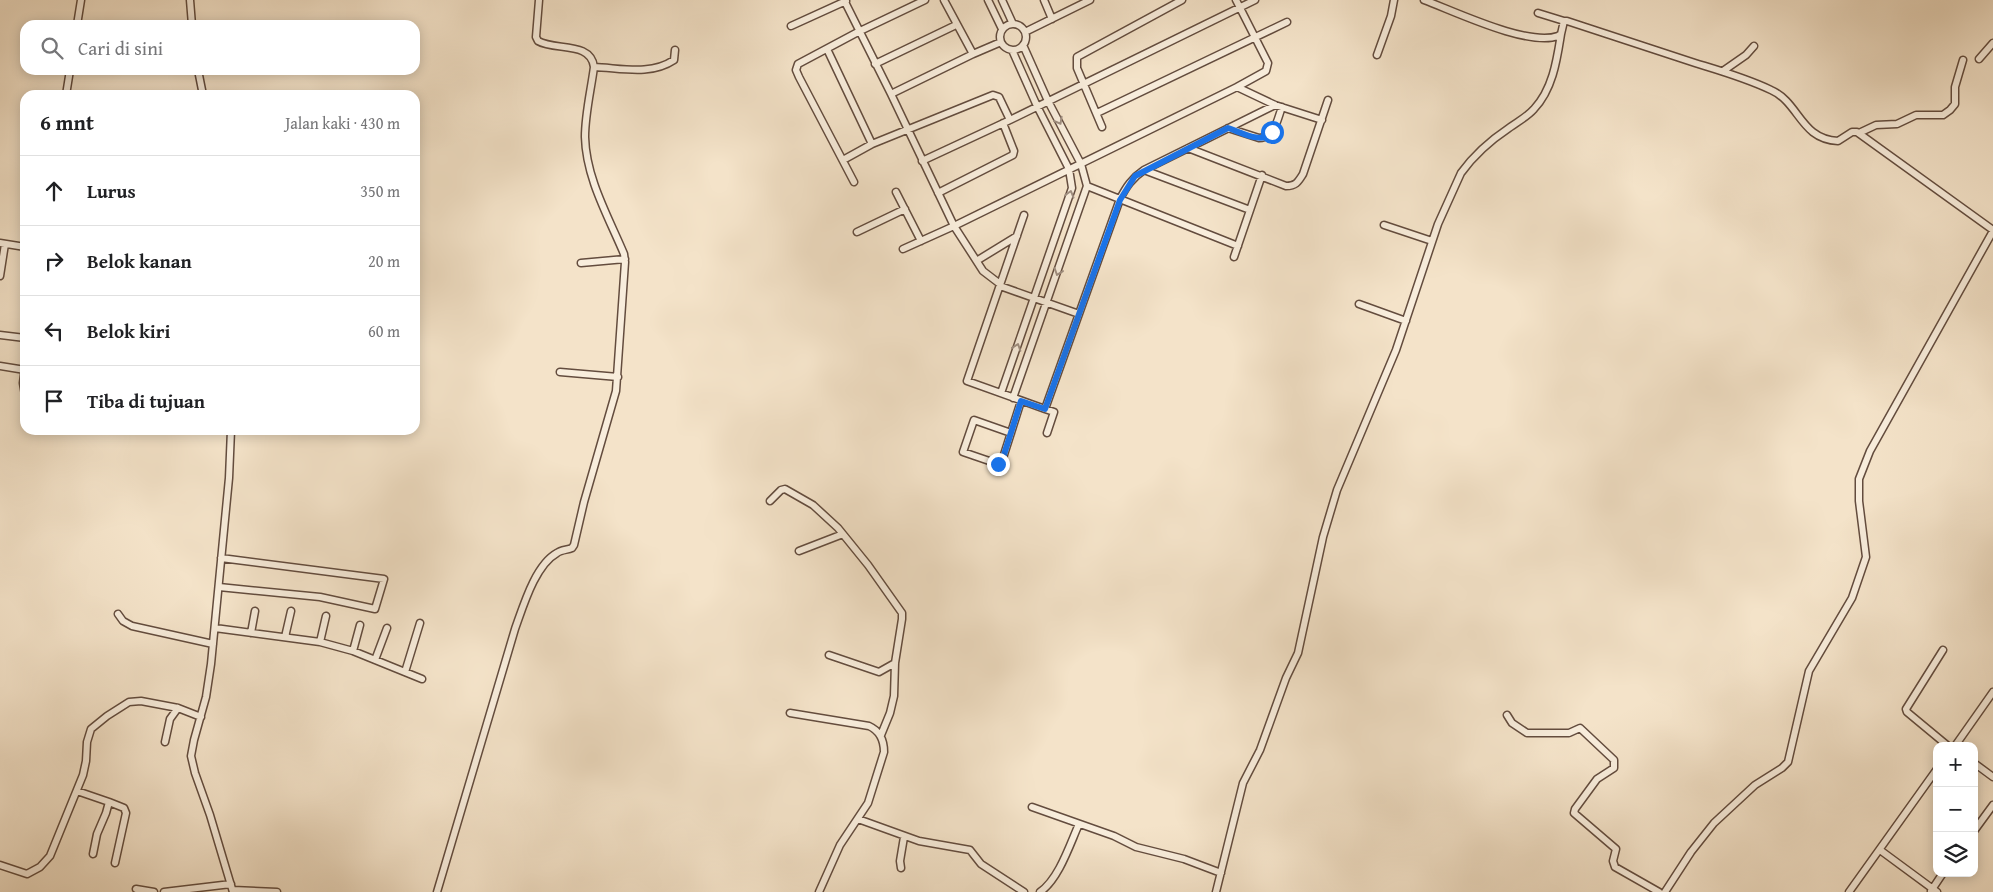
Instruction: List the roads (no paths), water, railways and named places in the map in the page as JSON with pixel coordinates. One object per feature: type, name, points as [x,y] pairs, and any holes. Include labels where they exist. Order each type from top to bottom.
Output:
[{"type":"street","points":[[78,20],[80,0]]},
{"type":"street","points":[[190,0],[192,20]]},
{"type":"street","points":[[437,892],[498,684],[530,590],[538,573],[552,557],[557,552],[572,548],[574,545],[584,502],[614,399],[618,377],[625,259],[594,185],[586,153],[585,135],[594,67],[593,60],[588,54],[538,41],[536,37],[539,0]]},
{"type":"street","points":[[854,182],[796,70],[798,64],[858,32],[925,0]]},
{"type":"street","points":[[944,0],[972,54]]},
{"type":"street","points":[[988,0],[1002,29]]},
{"type":"street","points":[[1002,0],[1014,24]]},
{"type":"street","points":[[1044,0],[1052,19]]},
{"type":"street","points":[[1025,32],[1090,0]]},
{"type":"street","points":[[1102,127],[1077,68],[1077,57],[1082,52],[1182,0]]},
{"type":"street","points":[[903,249],[1081,164],[1266,71],[1268,62],[1236,0]]},
{"type":"street","points":[[922,161],[1255,0]]},
{"type":"street","points":[[1377,55],[1391,16],[1394,0]]},
{"type":"street","points":[[1424,0],[1473,20],[1513,33],[1533,37],[1554,38],[1561,34]]},
{"type":"street","points":[[791,26],[845,1],[858,32],[891,94],[954,226],[978,260],[983,271],[1000,286],[1079,314]]},
{"type":"street","points":[[1538,13],[1723,71],[1773,90],[1788,101],[1806,128],[1818,136],[1838,141],[1852,132],[1859,133],[1993,230],[1870,451],[1859,479],[1859,501],[1866,557],[1852,598],[1809,671],[1788,762],[1755,785],[1714,823],[1691,852],[1665,892]]},
{"type":"street","points":[[1216,892],[1243,783],[1260,750],[1286,678],[1298,653],[1323,538],[1333,503],[1378,396],[1406,321],[1438,224],[1461,173],[1467,165],[1496,137],[1534,110],[1540,102],[1552,78],[1564,21]]},
{"type":"street","points":[[1097,113],[1287,22]]},
{"type":"street","points":[[1014,24],[1020,26],[1025,32],[1026,41],[1020,48],[1012,50],[1005,48],[1000,37],[1002,29],[1007,25],[1014,24]]},
{"type":"street","points":[[875,64],[956,25]]},
{"type":"street","points":[[891,94],[972,54],[1001,42]]},
{"type":"street","points":[[1979,59],[1993,44]]},
{"type":"street","points":[[1013,398],[1087,186],[1081,164],[1048,100],[1023,45]]},
{"type":"street","points":[[1723,71],[1748,54],[1754,46]]},
{"type":"street","points":[[827,49],[872,144]]},
{"type":"street","points":[[594,67],[639,71],[654,68],[674,60],[675,50]]},
{"type":"street","points":[[1001,393],[1072,188],[1070,169],[1037,106],[1012,50]]},
{"type":"street","points":[[1859,133],[1876,125],[1898,124],[1916,114],[1938,116],[1945,114],[1955,104],[1955,87],[1963,60]]},
{"type":"street","points":[[67,90],[69,75]]},
{"type":"street","points":[[199,75],[203,90]]},
{"type":"street","points":[[1237,87],[1278,106],[1322,120]]},
{"type":"street","points":[[843,160],[872,144],[993,95],[999,97],[1015,153],[938,193]]},
{"type":"street","points":[[1188,148],[1262,175],[1286,186],[1292,186],[1298,183],[1328,100]]},
{"type":"street","points":[[1045,409],[1120,200],[1135,176],[1228,128],[1278,106]]},
{"type":"street","points":[[1228,128],[1264,138],[1272,132],[1278,106]]},
{"type":"street","points":[[1144,170],[1250,210]]},
{"type":"street","points":[[1234,257],[1262,175]]},
{"type":"street","points":[[1087,186],[1238,246]]},
{"type":"street","points":[[896,192],[921,241]]},
{"type":"street","points":[[857,232],[904,210]]},
{"type":"street","points":[[1024,215],[967,381],[1054,412],[1047,433]]},
{"type":"street","points":[[1384,225],[1432,241]]},
{"type":"street","points":[[978,260],[1017,235]]},
{"type":"street","points":[[0,275],[2,243],[20,246]]},
{"type":"street","points":[[581,263],[625,259]]},
{"type":"street","points":[[1359,304],[1406,321]]},
{"type":"street","points":[[0,335],[20,337]]},
{"type":"street","points":[[0,366],[20,368]]},
{"type":"street","points":[[560,372],[618,377]]},
{"type":"street","points":[[1011,433],[974,420],[963,452],[998,464],[1002,461],[1011,433],[1021,401]]},
{"type":"street","points":[[231,435],[229,478],[209,682],[192,747],[192,764],[233,889]]},
{"type":"street","points":[[770,501],[781,490],[788,490],[813,505],[843,534],[902,613],[895,663],[894,696],[881,736]]},
{"type":"street","points":[[799,551],[843,534]]},
{"type":"street","points":[[218,587],[320,597],[376,609],[384,580],[221,558]]},
{"type":"street","points":[[251,632],[256,611]]},
{"type":"street","points":[[285,637],[291,611]]},
{"type":"street","points":[[118,614],[123,621],[132,626],[213,644]]},
{"type":"street","points":[[320,642],[326,616]]},
{"type":"street","points":[[405,672],[420,623]]},
{"type":"street","points":[[353,651],[360,625]]},
{"type":"street","points":[[215,628],[320,642],[353,651],[422,680]]},
{"type":"street","points":[[376,660],[387,628]]},
{"type":"street","points":[[1943,650],[1906,709],[1907,712],[1943,742]]},
{"type":"street","points":[[829,655],[871,671],[879,672],[895,663]]},
{"type":"street","points":[[1958,742],[1993,692]]},
{"type":"street","points":[[0,866],[27,874],[40,867],[50,856],[77,791],[86,762],[90,732],[94,725],[126,703],[134,700],[178,708],[201,717]]},
{"type":"street","points":[[165,742],[170,719],[178,708]]},
{"type":"street","points":[[790,713],[875,728],[881,736],[884,752],[868,803],[840,845],[819,892]]},
{"type":"street","points":[[1507,715],[1512,723],[1527,734],[1571,733],[1580,728],[1614,760],[1614,768],[1597,778],[1574,813],[1616,849],[1613,861],[1615,867],[1659,892]]},
{"type":"street","points":[[1978,766],[1993,777]]},
{"type":"street","points":[[1849,892],[1933,775]]},
{"type":"street","points":[[77,791],[124,808],[126,813],[115,863]]},
{"type":"street","points":[[93,854],[109,802]]},
{"type":"street","points":[[1978,825],[1993,805]]},
{"type":"street","points":[[1032,807],[1114,836],[1136,847],[1184,860],[1221,873]]},
{"type":"street","points":[[858,819],[904,836],[936,845],[970,850],[981,864],[1024,892]]},
{"type":"street","points":[[1040,892],[1050,884],[1057,872],[1079,824]]},
{"type":"street","points":[[901,868],[900,861],[904,836]]},
{"type":"street","points":[[1880,850],[1933,891],[1941,877]]},
{"type":"street","points":[[136,889],[154,892]]},
{"type":"street","points":[[164,892],[233,889],[277,892]]}]
